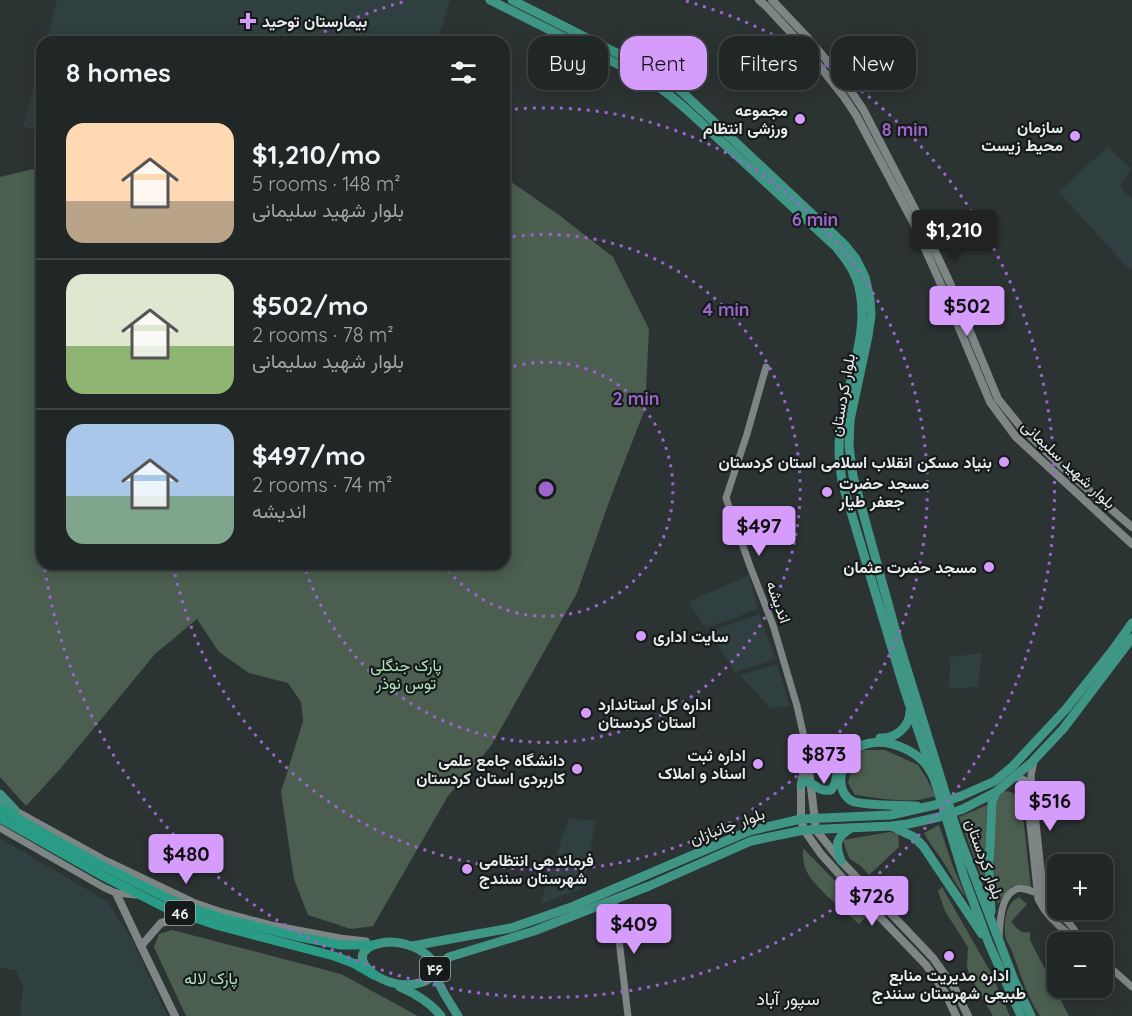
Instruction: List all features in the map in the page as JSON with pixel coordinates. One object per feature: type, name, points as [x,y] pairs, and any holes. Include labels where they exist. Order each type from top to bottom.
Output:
[{"type":"highway","name":"46","points":[[0,808],[50,837],[170,899],[219,917],[263,930],[341,945],[377,944]]},
{"type":"highway","name":"46","points":[[0,818],[166,908],[216,925],[341,958],[374,975]]},
{"type":"highway","points":[[341,945],[344,952],[341,958]]},
{"type":"main road","name":"بلوار کردستان","points":[[490,0],[648,80],[676,101],[836,247],[848,261],[857,279],[862,302],[860,336],[851,396]]},
{"type":"main road","name":"بلوار کردستان","points":[[512,0],[654,72],[680,90],[845,245],[861,268],[870,299],[871,315],[868,336],[839,449],[842,482],[957,831],[1014,980],[1031,1016]]},
{"type":"main road","name":"بلوار شهید سلیمانی","points":[[759,0],[806,49],[844,97],[899,188]]},
{"type":"main road","name":"بلوار شهید سلیمانی","points":[[772,0],[808,38],[843,81],[862,109],[942,287],[968,339],[990,402],[1016,437],[1132,544]]},
{"type":"main road","name":"بلوار شهید سلیمانی","points":[[973,352],[998,399],[1020,426],[1062,467],[1132,527]]},
{"type":"main road","name":"بلوار جانبازان","points":[[412,946],[511,928],[574,906],[749,831],[801,819],[891,815],[961,796],[995,781],[1012,767],[1066,709],[1132,623]]},
{"type":"main road","name":"بلوار جانبازان","points":[[434,971],[449,957],[524,935],[649,886],[751,841],[804,830],[908,824],[963,809],[996,792],[1035,759],[1063,729],[1132,638]]},
{"type":"main road","name":"بلوار کردستان","points":[[907,684],[910,708],[934,777],[964,877],[989,945],[1021,1016]]},
{"type":"main road","points":[[801,785],[804,781],[808,781],[816,789],[831,790],[835,784],[841,760],[852,747],[870,738],[888,738],[897,734],[910,718],[910,708]]},
{"type":"main road","name":"بلوار کردستان","points":[[933,805],[859,803],[847,797],[840,784],[842,768],[849,754],[863,744],[879,741],[915,755],[924,762],[934,777]]},
{"type":"main road","name":"اندیشه","points":[[806,746],[816,830]]},
{"type":"main road","name":"اندیشه","points":[[804,830],[801,819],[801,785],[806,746]]},
{"type":"main road","points":[[992,921],[989,866],[992,802],[996,792]]},
{"type":"main road","points":[[0,794],[15,810]]},
{"type":"main road","points":[[891,826],[914,837],[923,846],[989,945]]},
{"type":"main road","points":[[841,861],[837,843],[844,832],[852,827]]},
{"type":"main road","points":[[804,830],[814,846],[835,870],[926,966],[946,994],[956,1016]]},
{"type":"main road","points":[[816,830],[841,861],[933,958],[955,989],[968,1016]]},
{"type":"main road","points":[[116,893],[175,1016]]},
{"type":"main road","points":[[141,946],[160,923],[189,916]]},
{"type":"main road","points":[[441,942],[439,950],[449,957]]},
{"type":"main road","name":"۴۶","points":[[374,975],[390,982],[408,985],[424,982],[434,971],[434,963],[430,957],[412,946],[398,943],[377,944]]},
{"type":"main road","points":[[374,975],[364,964],[363,959],[367,949],[377,944]]},
{"type":"main road","points":[[434,971],[458,1016]]},
{"type":"main road","points":[[390,982],[414,993],[433,1006],[441,1016]]},
{"type":"main road","points":[[433,1006],[432,1002],[437,995],[445,995]]},
{"type":"street","name":"اندیشه","points":[[766,367],[726,498],[773,625],[797,705],[806,746]]},
{"type":"street","points":[[1035,759],[1031,776],[1044,897],[1046,902],[1077,932]]},
{"type":"street","points":[[1015,777],[1025,780],[1037,893],[1041,905],[1067,932]]},
{"type":"street","points":[[0,802],[107,861],[172,892],[222,912],[321,935],[377,944]]},
{"type":"street","points":[[0,828],[116,893],[141,896]]},
{"type":"street","points":[[107,878],[116,893]]},
{"type":"street","points":[[999,940],[1001,912],[1005,901],[1018,889],[1037,893]]},
{"type":"street","points":[[613,900],[628,1016]]},
{"type":"street","points":[[992,921],[1001,912]]},
{"type":"street","points":[[249,919],[263,930]]},
{"type":"street","points":[[1113,970],[1132,987]]},
{"type":"shaded area","name":"بیمارستان توحید","points":[[57,0],[450,0],[439,36],[48,36]]},
{"type":"shaded area","points":[[36,78],[36,130],[23,126]]},
{"type":"shaded area","points":[[1107,147],[1131,168],[1120,187],[1132,199],[1132,270],[1059,192]]},
{"type":"shaded area","points":[[749,575],[758,609],[706,628],[688,602]]},
{"type":"shaded area","points":[[759,614],[776,659],[735,672],[710,632]]},
{"type":"shaded area","points":[[982,653],[978,687],[949,689],[950,657]]},
{"type":"shaded area","points":[[777,664],[790,706],[770,708],[740,675]]},
{"type":"shaded area","points":[[569,818],[596,821],[583,888],[540,904]]},
{"type":"shaded area","points":[[0,838],[108,902],[132,939],[167,1016],[20,1016],[23,985],[15,970],[0,968]]},
{"type":"green space","name":"پارک جنگلی توس نوذر","points":[[36,168],[36,570],[510,570],[510,181],[613,257],[649,329],[645,409],[577,593],[491,746],[448,796],[373,926],[351,929],[308,915],[294,879],[281,792],[303,721],[301,702],[288,683],[249,673],[219,652],[197,619],[155,654],[60,769],[26,806],[0,777],[0,177]]},
{"type":"green space","points":[[864,750],[885,750],[918,765],[935,796],[905,800],[855,795],[848,783],[852,762]]},
{"type":"green space","points":[[1004,791],[1021,798],[1031,889],[1012,886],[997,904],[994,864],[995,823],[997,796]]},
{"type":"green space","points":[[987,805],[984,884],[959,817]]},
{"type":"green space","points":[[939,825],[952,864],[966,897],[924,833]]},
{"type":"green space","points":[[890,832],[898,834],[899,847],[869,875],[849,858],[843,840]]},
{"type":"green space","points":[[803,848],[868,915],[859,924],[813,881],[804,865]]},
{"type":"green space","points":[[942,887],[990,971],[1010,1016],[993,1016],[969,974],[968,947],[945,911],[938,891]]},
{"type":"green space","points":[[1019,897],[1027,904],[1011,922],[1021,932],[1030,932],[1030,940],[1047,973],[1047,998],[1060,998],[1069,1016],[1040,1016],[1035,1009],[1006,940],[1007,912]]},
{"type":"green space","name":"پارک لاله","points":[[172,930],[341,974],[418,1016],[186,1016],[154,947],[159,934]]},
{"type":"place","name":"بیمارستان توحید","points":[[248,21]]},
{"type":"place","name":"مجموعه ورزشی انتظام","points":[[800,119]]},
{"type":"place","name":"سازمان محیط زیست","points":[[1075,136]]},
{"type":"place","name":"بنیاد مسکن انقلاب اسلامی استان کردستان","points":[[1004,462]]},
{"type":"place","name":"مسجد حضرت جعفر طیار","points":[[827,492]]},
{"type":"place","name":"مسجد حضرت عثمان","points":[[989,567]]},
{"type":"place","name":"سایت اداری","points":[[641,636]]},
{"type":"place","name":"اداره کل استاندارد استان کردستان","points":[[586,713]]},
{"type":"place","name":"اداره ثبت اسناد و املاک","points":[[758,764]]},
{"type":"place","name":"دانشگاه جامع علمی کاربردی استان کردستان","points":[[577,769]]},
{"type":"place","name":"فرماندهی انتظامی شهرستان سنندج","points":[[467,869]]},
{"type":"place","name":"اداره مدیریت منابع طبیعی شهرستان سنندج","points":[[949,956]]},
{"type":"district","name":"سپور آباد","points":[[788,998]]}]
